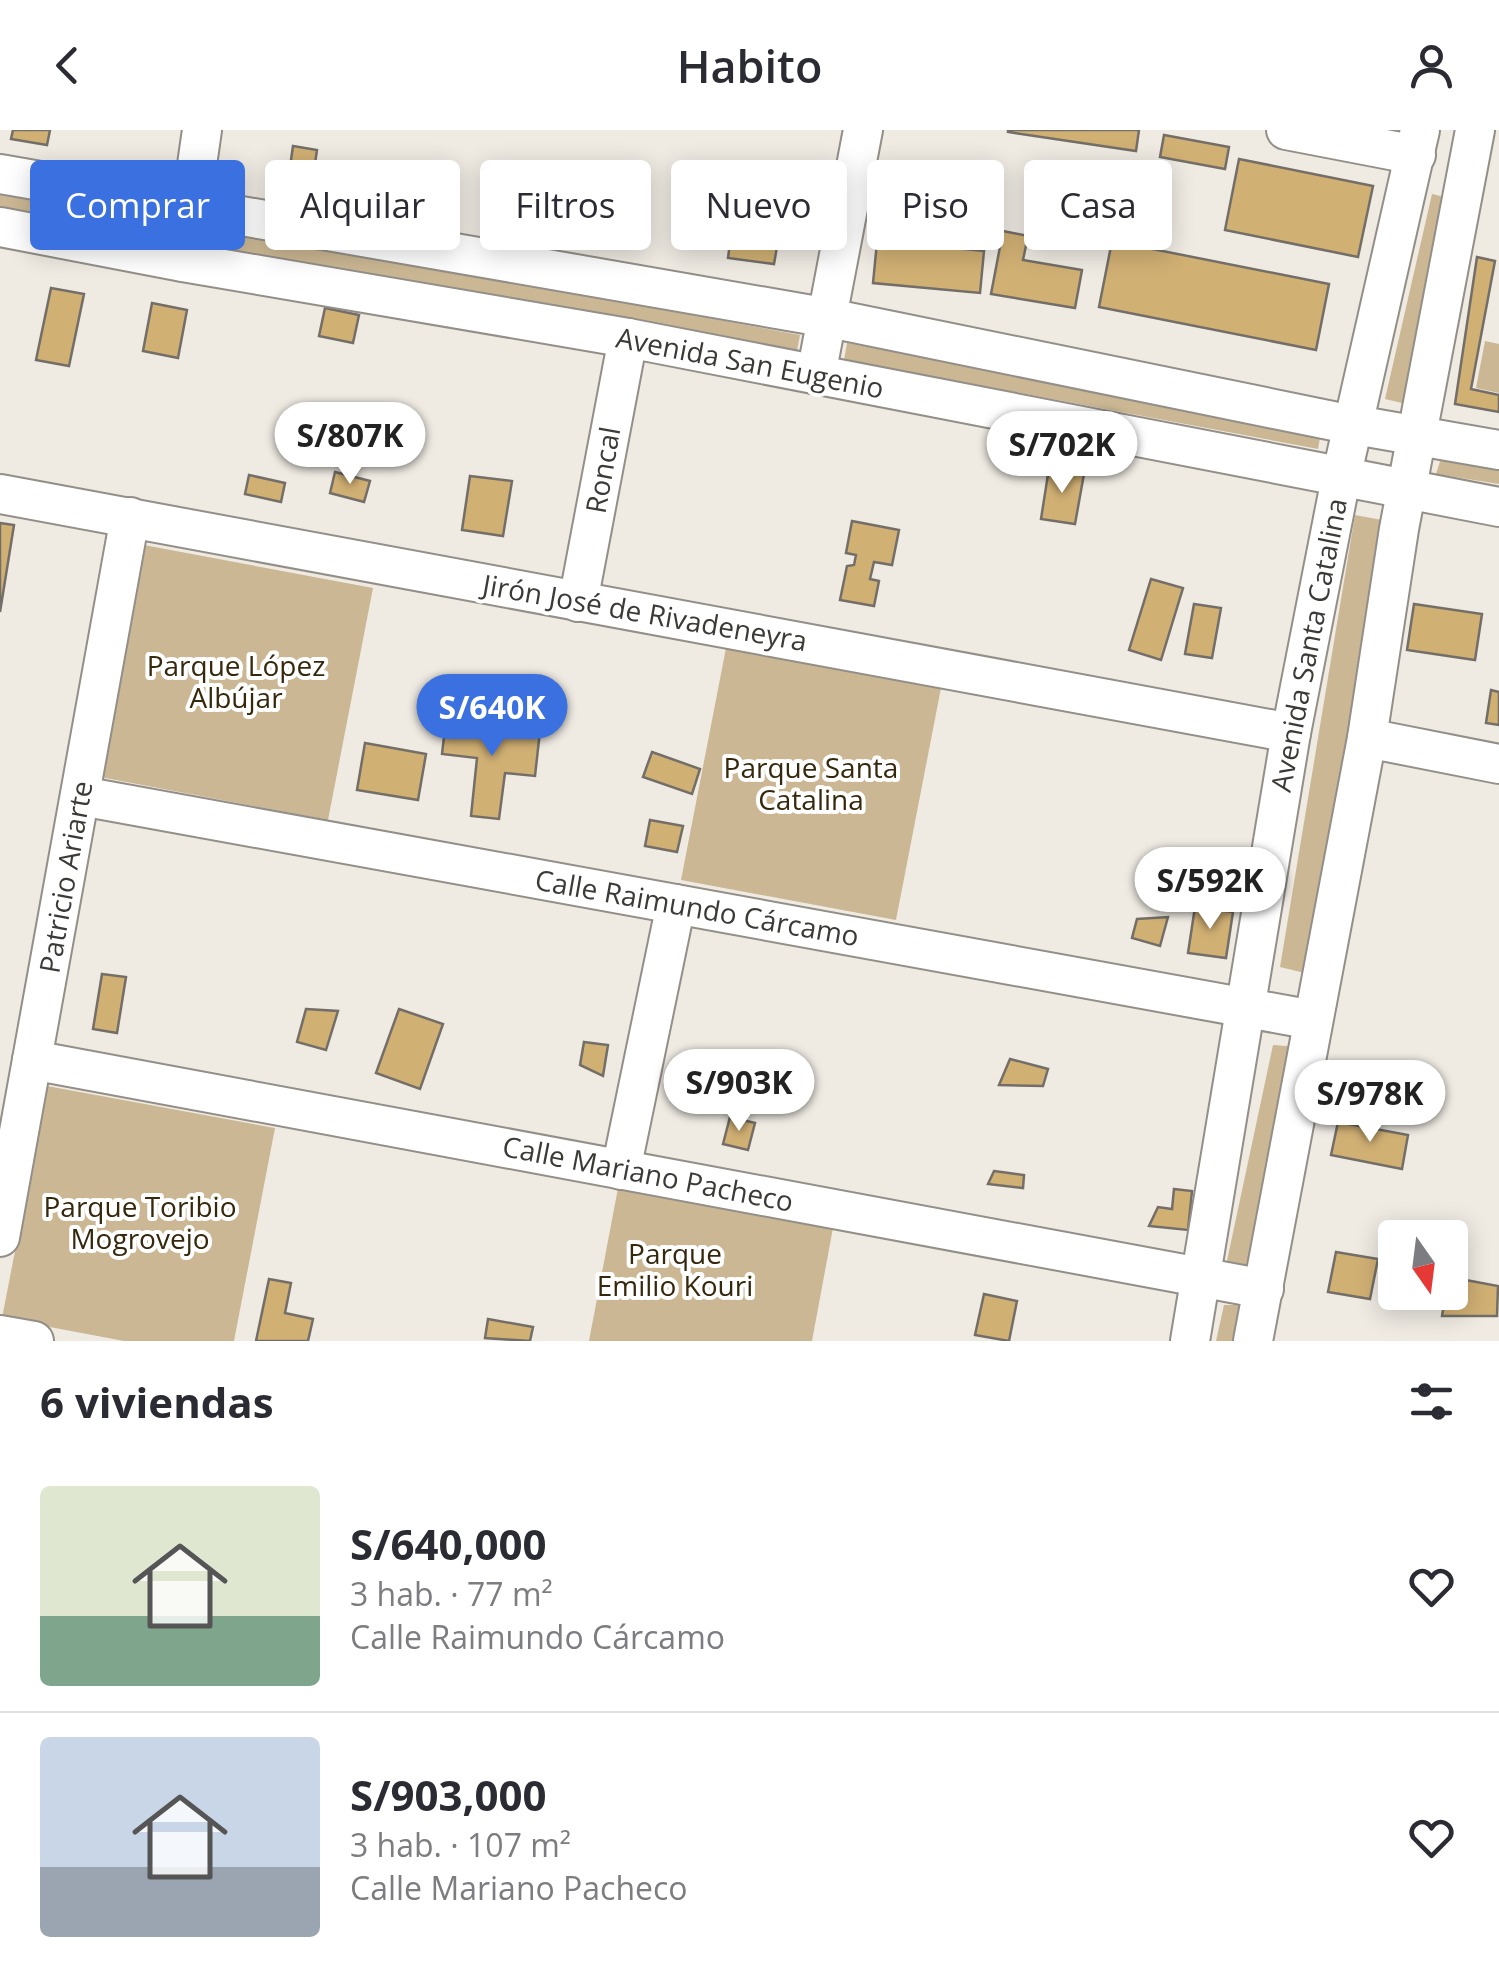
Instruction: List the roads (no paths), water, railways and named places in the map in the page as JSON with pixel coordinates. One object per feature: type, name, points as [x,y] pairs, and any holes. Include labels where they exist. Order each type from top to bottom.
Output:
[{"type":"street","points":[[197,160],[202,130]]},
{"type":"street","points":[[816,375],[862,130]]},
{"type":"street","points":[[1286,130],[1418,143]]},
{"type":"street","points":[[1253,1341],[1367,738],[1416,436],[1474,130]]},
{"type":"street","name":"Avenida Santa Catalina","points":[[1190,1341],[1291,732],[1340,478],[1418,143]]},
{"type":"street","name":"Avenida San Eugenio","points":[[0,174],[30,179]]},
{"type":"street","name":"Avenida San Eugenio","points":[[245,216],[828,318],[1352,425],[1499,450]]},
{"type":"street","name":"Avenida San Eugenio","points":[[0,227],[628,338],[1499,507]]},
{"type":"street","points":[[183,262],[184,250]]},
{"type":"street","name":"Roncal","points":[[578,602],[628,338]]},
{"type":"street","name":"Jirón José de Rivadeneyra","points":[[0,494],[1291,732]]},
{"type":"street","name":"Patricio Ariarte","points":[[0,1237],[130,518]]},
{"type":"street","points":[[1367,738],[1499,764]]},
{"type":"street","name":"Calle Raimundo Cárcamo","points":[[81,796],[1313,1020]]},
{"type":"street","points":[[621,1170],[676,904]]},
{"type":"street","name":"Calle Mariano Pacheco","points":[[32,1060],[1264,1288]]},
{"type":"street","points":[[0,1335],[34,1341]]},
{"type":"park label","name":"Parque López Albújar","points":[[236,682]]},
{"type":"park label","name":"Parque Santa Catalina","points":[[811,784]]},
{"type":"park label","name":"Parque Toribio Mogrovejo","points":[[140,1223]]},
{"type":"park label","name":"Parque Emilio Kouri","points":[[675,1270]]}]
